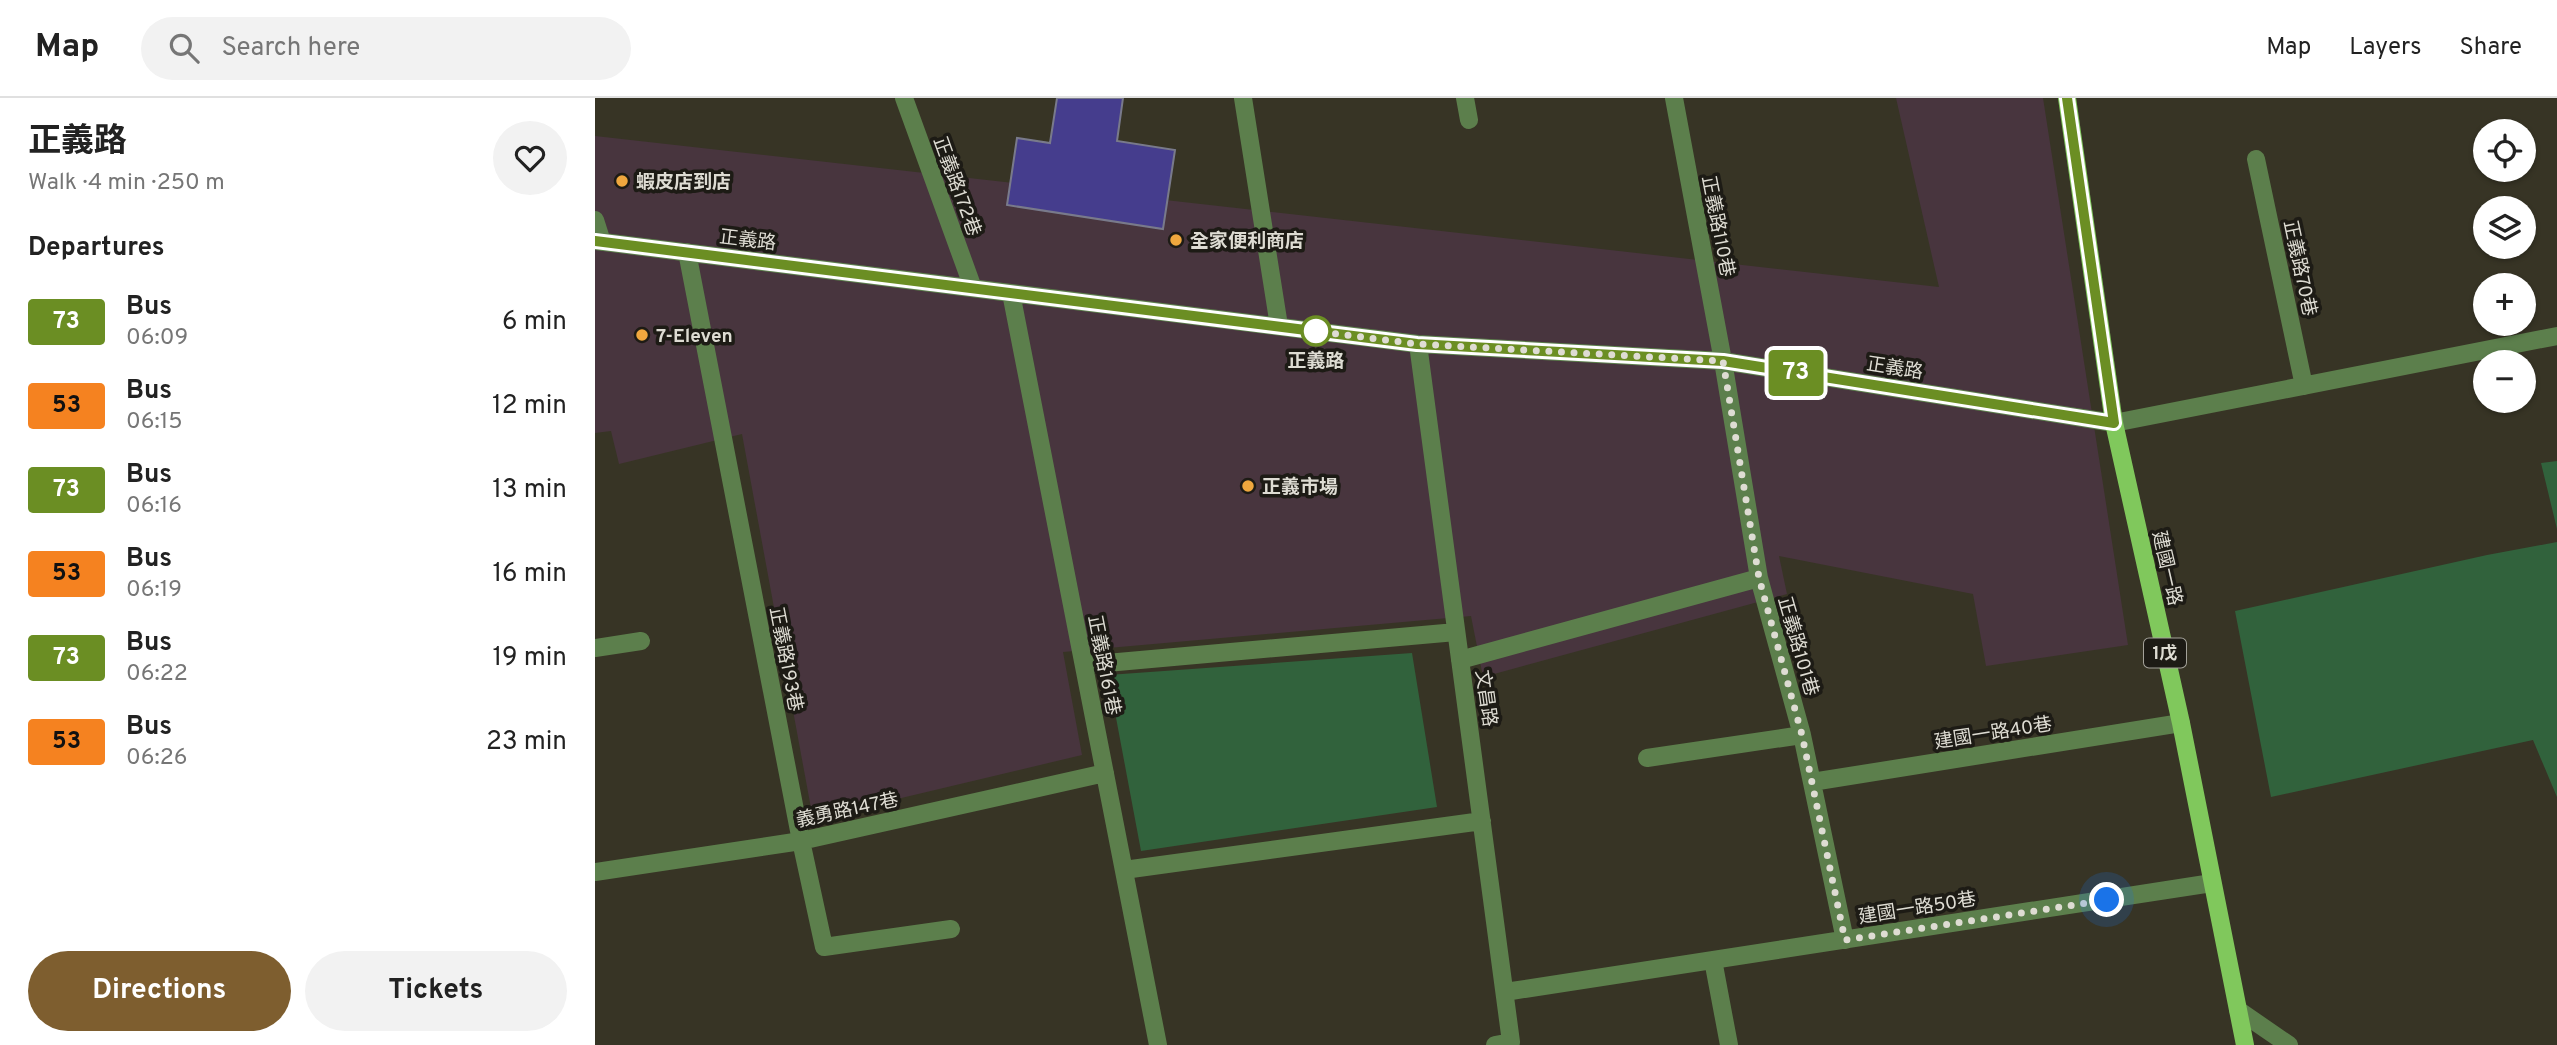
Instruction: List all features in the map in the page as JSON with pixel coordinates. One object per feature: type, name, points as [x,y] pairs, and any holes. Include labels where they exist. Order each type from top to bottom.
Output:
[{"type":"main road","name":"建國一路","points":[[2067,98],[2114,423],[2181,723],[2245,1045]]},
{"type":"street","name":"正義路172巷","points":[[904,98],[972,288]]},
{"type":"street","points":[[1243,98],[1279,326]]},
{"type":"street","points":[[1465,98],[1469,120]]},
{"type":"street","name":"正義路110巷","points":[[1674,98],[1723,361]]},
{"type":"street","name":"正義路70巷","points":[[2256,159],[2304,386]]},
{"type":"street","points":[[595,220],[599,241]]},
{"type":"street","name":"正義路","points":[[599,241],[1417,344],[1723,361],[2114,423],[2557,336]]},
{"type":"street","name":"正義路193巷","points":[[687,252],[824,947],[951,929]]},
{"type":"street","name":"正義路161巷","points":[[1011,293],[1158,1045]]},
{"type":"street","name":"文昌路","points":[[1417,344],[1511,1042],[1495,1045]]},
{"type":"street","name":"正義路101巷","points":[[1723,361],[1759,578],[1802,735],[1845,940]]},
{"type":"street","points":[[1460,660],[1759,578]]},
{"type":"street","points":[[1084,664],[1456,632]]},
{"type":"street","points":[[595,648],[642,641]]},
{"type":"street","name":"建國一路40巷","points":[[1812,782],[2181,723]]},
{"type":"street","points":[[1647,758],[1802,735]]},
{"type":"street","name":"義勇路147巷","points":[[595,872],[801,841],[1105,773]]},
{"type":"street","points":[[1124,870],[1482,821]]},
{"type":"street","name":"建國一路50巷","points":[[1505,992],[2211,883]]},
{"type":"street","points":[[1713,960],[1729,1045]]},
{"type":"street","points":[[2238,1010],[2289,1045]]},
{"type":"shaded area","points":[[1896,98],[2043,98],[2128,645],[1986,666],[1973,594],[1779,556],[1787,594],[1483,677],[1471,616],[1063,652],[1082,755],[813,819],[742,434],[619,464],[611,431],[595,433],[595,136],[1939,287]]},
{"type":"green space","points":[[2557,461],[2557,529],[2541,463]]},
{"type":"green space","points":[[2557,542],[2557,797],[2533,740],[2271,797],[2235,611]]},
{"type":"green space","points":[[1412,653],[1437,807],[1141,851],[1108,675]]},
{"type":"building","points":[[1057,98],[1123,98],[1117,141],[1175,150],[1163,229],[1007,205],[1017,138],[1050,143]]},
{"type":"bus line","name":"73","points":[[595,241],[1417,344],[1723,361],[2114,423],[2067,98]]},
{"type":"place","name":"蝦皮店到店","points":[[622,181]]},
{"type":"place","name":"全家便利商店","points":[[1176,240]]},
{"type":"place","name":"正義路","points":[[1316,331]]},
{"type":"place","name":"7-Eleven","points":[[642,335]]},
{"type":"place","name":"正義市場","points":[[1248,486]]},
{"type":"route","points":[[1316,331],[1307,330],[1417,344],[1723,361],[1759,578],[1802,735],[1845,940],[2107,900]]}]
